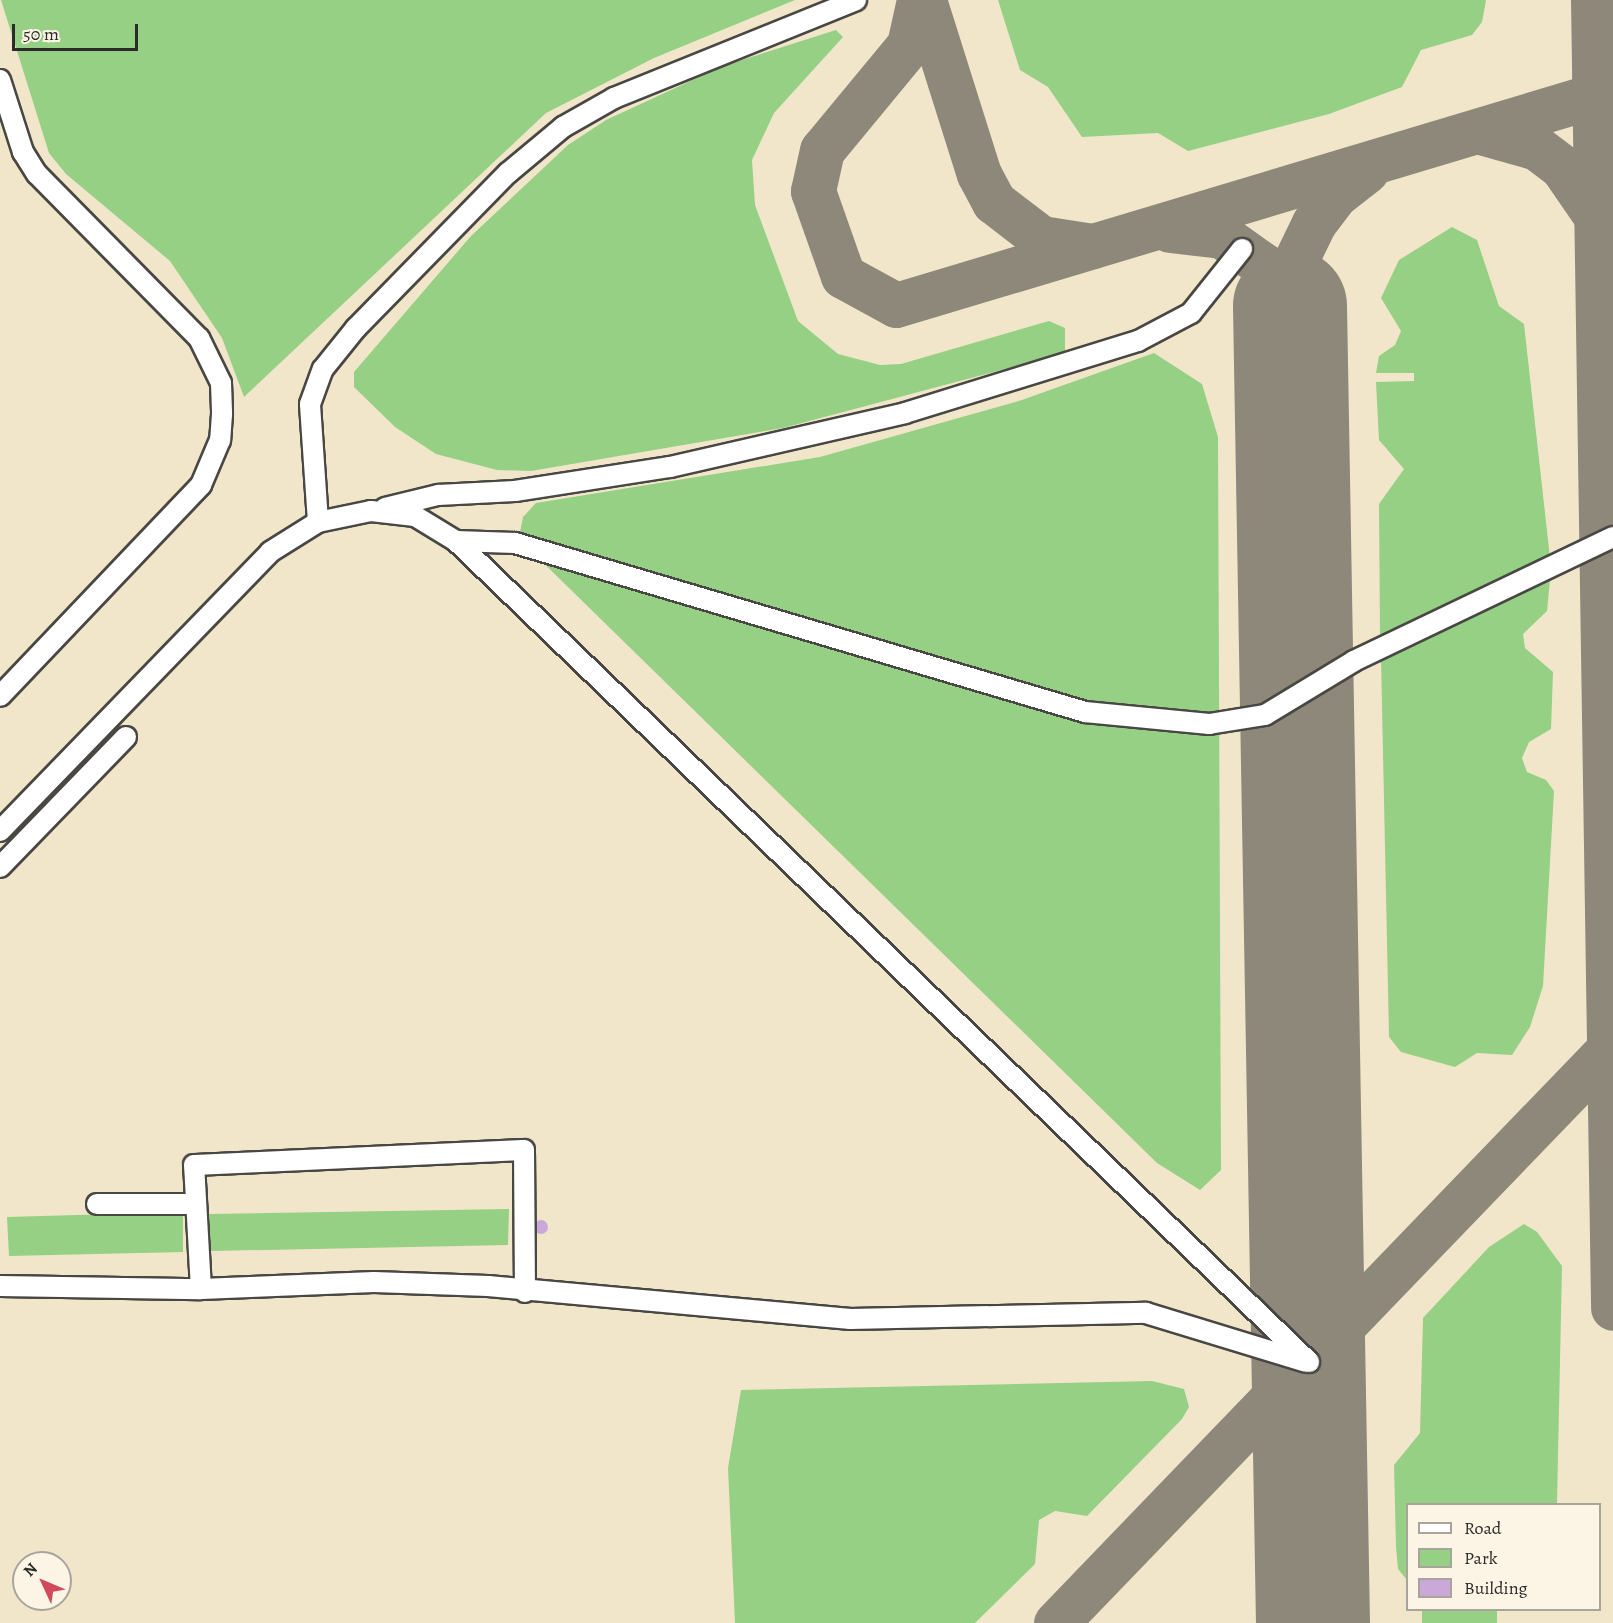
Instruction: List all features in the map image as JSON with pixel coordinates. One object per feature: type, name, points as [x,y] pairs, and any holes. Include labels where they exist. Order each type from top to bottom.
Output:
[{"type":"lane","points":[[318,522],[310,404],[323,369],[356,328],[508,173],[563,127],[615,98],[856,0]]},
{"type":"lane","points":[[0,80],[22,152],[37,174],[200,338],[220,383],[222,414],[220,440],[201,485],[0,696]]},
{"type":"lane","points":[[0,831],[270,552],[318,522],[438,495],[515,491],[669,467],[905,413],[1138,341],[1191,313],[1242,249]]},
{"type":"lane","points":[[0,1286],[201,1289],[374,1282],[850,1319],[1146,1313],[1309,1362],[456,541],[415,516],[371,511]]},
{"type":"lane","points":[[456,541],[515,543],[1085,712],[1209,724],[1264,715],[1354,661],[1613,537]]},
{"type":"lane","points":[[0,867],[126,737]]},
{"type":"lane","points":[[201,1289],[194,1165],[524,1150],[525,1292]]},
{"type":"lane","points":[[97,1204],[196,1204]]},
{"type":"green space","points":[[1,0],[795,0],[654,58],[546,113],[244,397],[222,338],[170,261],[66,174],[49,153]]},
{"type":"green space","points":[[998,0],[1486,0],[1482,22],[1472,35],[1421,50],[1402,87],[1329,114],[1188,151],[1158,133],[1082,137],[1048,87],[1020,70]]},
{"type":"green space","points":[[836,30],[843,37],[774,113],[752,160],[755,205],[798,321],[838,354],[880,365],[901,364],[1049,321],[1065,328],[1065,353],[783,428],[531,471],[497,470],[436,454],[395,427],[354,387],[354,372],[471,236],[568,145],[606,120],[723,66]]},
{"type":"green space","points":[[1452,227],[1477,240],[1499,306],[1524,324],[1550,558],[1380,636],[1379,504],[1404,469],[1379,440],[1376,382],[1414,381],[1414,373],[1376,373],[1379,356],[1395,345],[1401,331],[1381,298],[1399,260]]},
{"type":"green space","points":[[1154,353],[1202,384],[1218,437],[1221,1170],[1200,1190],[1157,1163],[524,544],[520,532],[523,517],[536,503],[820,457],[1019,401]]},
{"type":"green space","points":[[1550,580],[1547,611],[1523,634],[1525,648],[1553,672],[1551,729],[1529,742],[1522,758],[1527,772],[1546,780],[1554,791],[1543,986],[1530,1027],[1512,1055],[1477,1053],[1455,1067],[1401,1052],[1389,1037],[1381,658]]},
{"type":"green space","points":[[509,1209],[508,1245],[211,1251],[209,1214]]},
{"type":"green space","points":[[183,1212],[183,1252],[9,1256],[7,1217]]},
{"type":"green space","points":[[1524,1224],[1537,1232],[1562,1266],[1557,1503],[1406,1503],[1406,1579],[1398,1569],[1394,1465],[1420,1433],[1423,1318],[1489,1247]]},
{"type":"green space","points":[[1152,1381],[1184,1389],[1189,1407],[1182,1419],[1087,1516],[1055,1511],[1039,1520],[1035,1564],[975,1623],[735,1623],[728,1468],[741,1390]]},
{"type":"green space","points":[[1422,1611],[1497,1611],[1497,1623],[1422,1623]]},
{"type":"building","points":[[541,1220],[546,1222],[548,1227],[546,1232],[541,1234],[536,1232],[534,1227],[536,1222]]},
{"type":"taxiway","points":[[919,0],[909,45],[822,150],[813,191],[843,276],[896,305],[1613,90]]},
{"type":"taxiway","points":[[924,0],[979,174],[994,202],[1041,238],[1092,246]]},
{"type":"taxiway","points":[[1593,0],[1613,1308]]},
{"type":"taxiway","points":[[1481,132],[1537,148],[1562,167],[1597,218]]},
{"type":"taxiway","points":[[1290,306],[1296,260],[1314,223],[1334,196],[1366,171]]},
{"type":"taxiway","points":[[1170,230],[1222,236],[1266,267],[1290,306]]},
{"type":"taxiway","points":[[1056,1623],[1613,1045]]},
{"type":"runway","points":[[1290,306],[1313,1623]]}]
